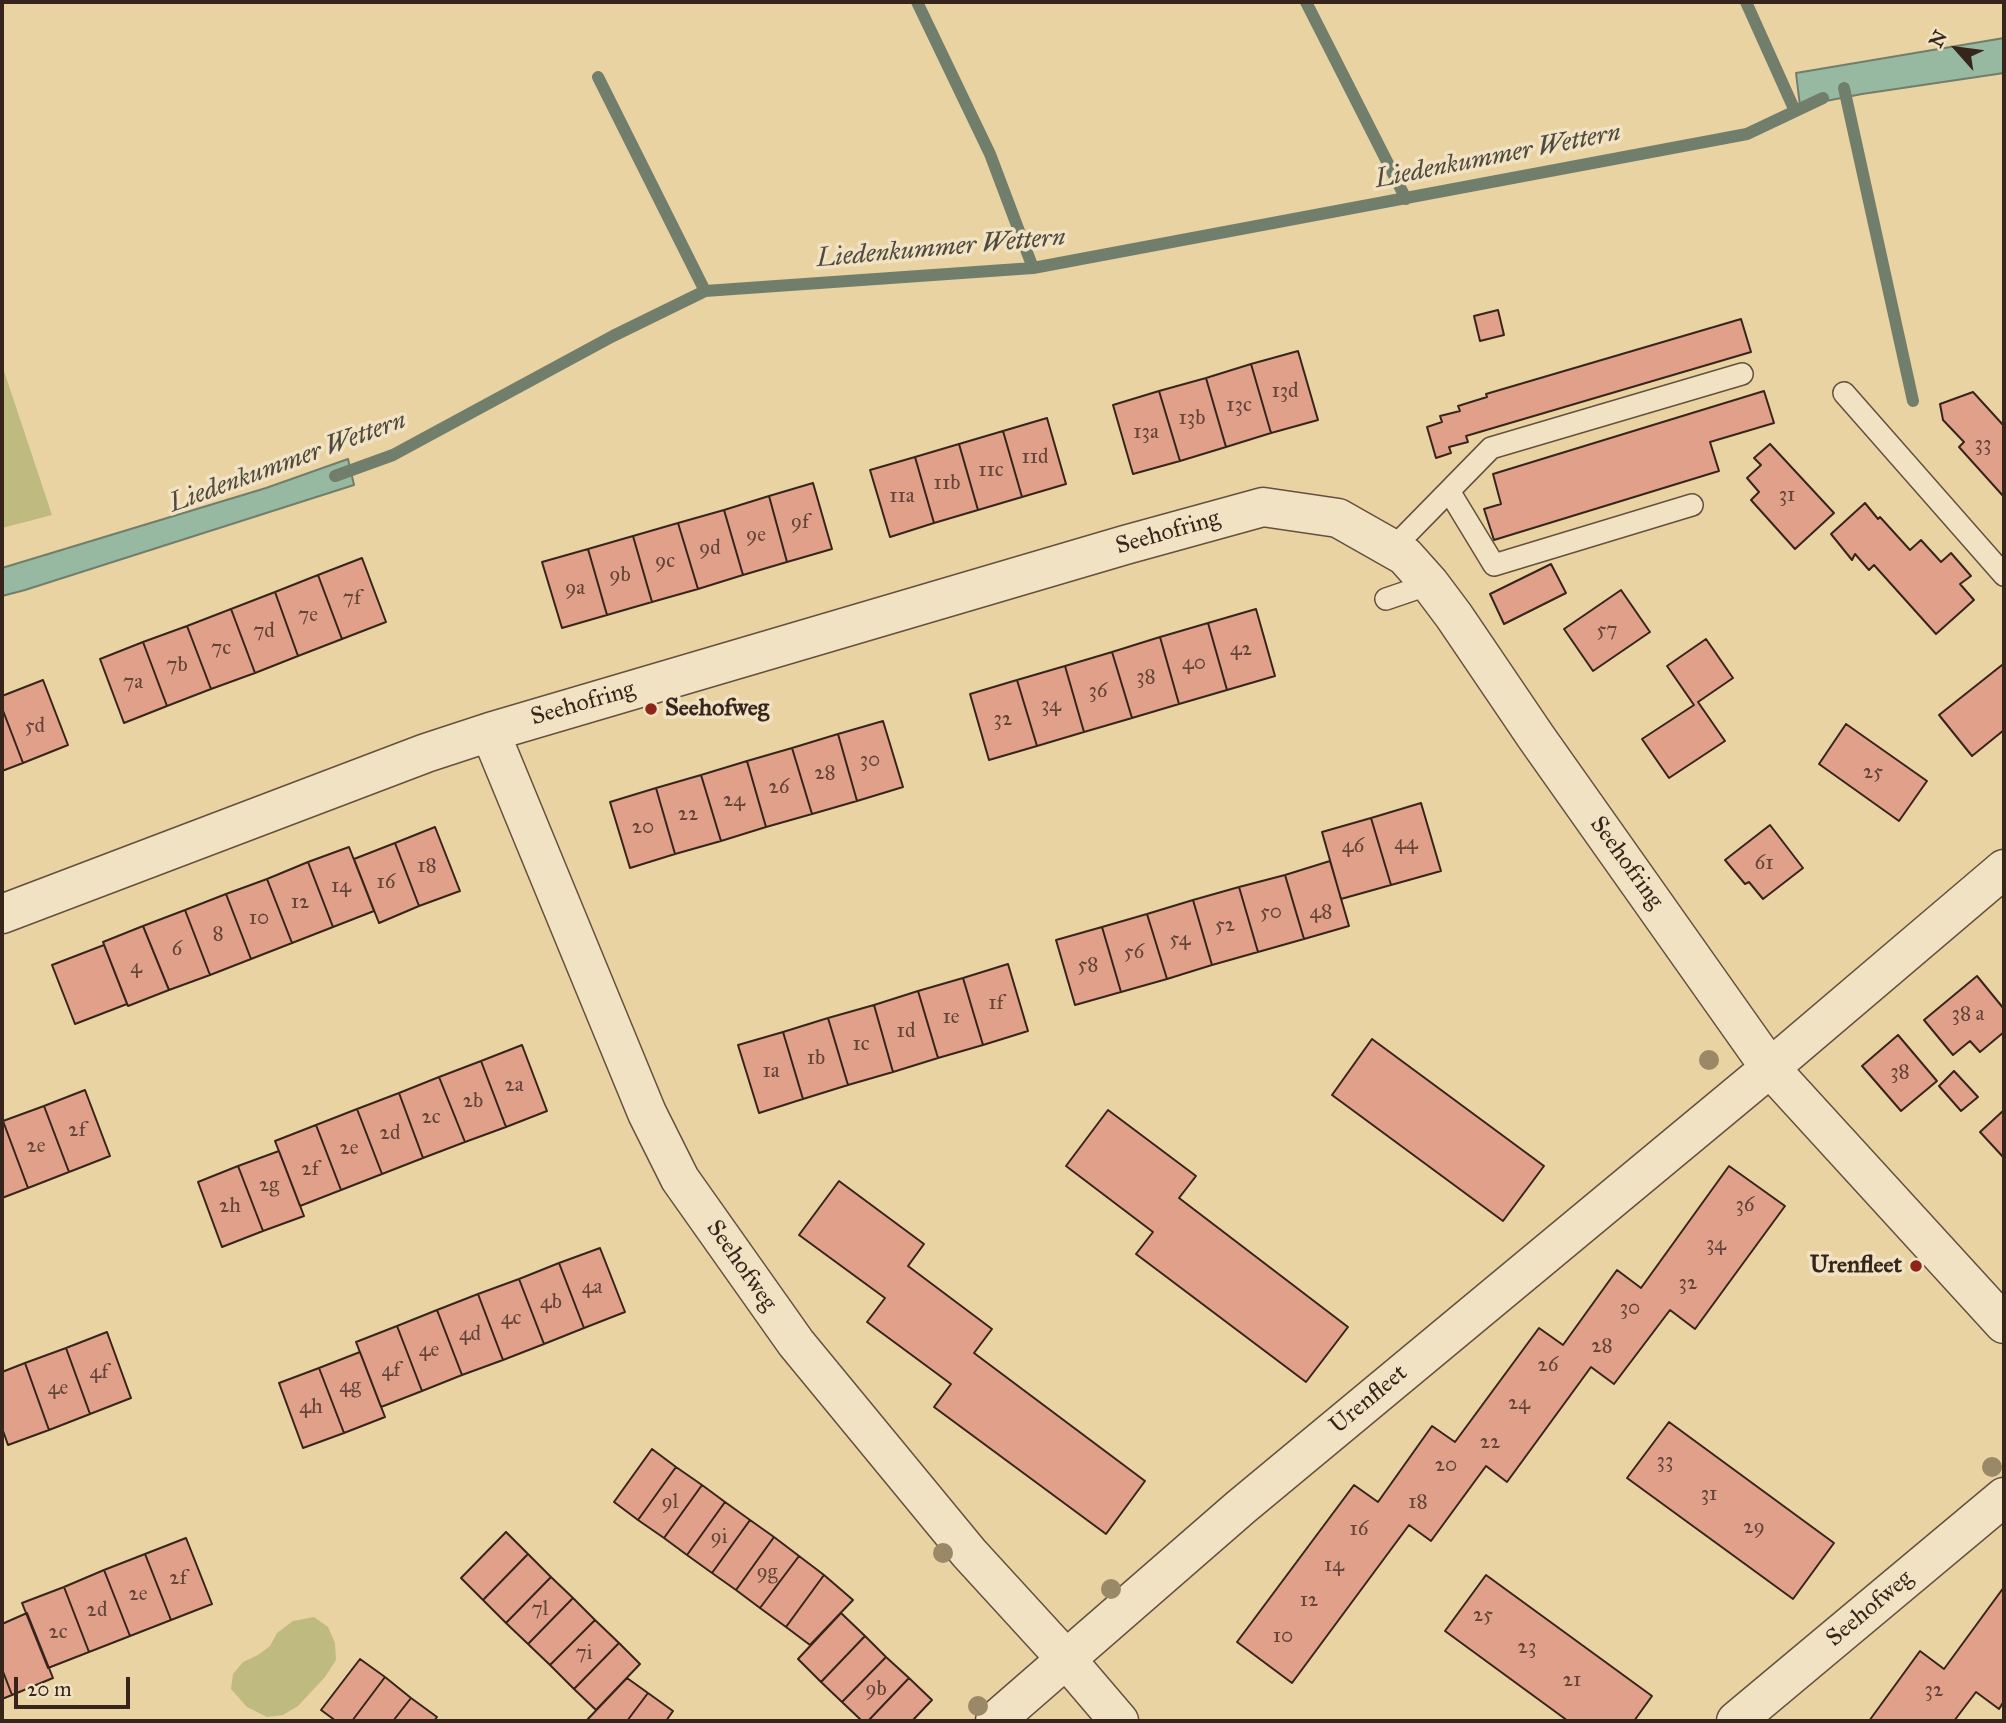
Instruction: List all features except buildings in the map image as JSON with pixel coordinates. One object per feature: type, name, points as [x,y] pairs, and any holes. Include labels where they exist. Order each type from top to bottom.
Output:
[{"type":"street","name":"Seehofring","points":[[2,915],[413,758],[490,732],[1263,507],[1338,518],[1405,556],[1430,584],[1770,1068],[2004,1324]]},
{"type":"street","name":"Seehofweg","points":[[490,732],[647,1113],[680,1179],[796,1343],[969,1553],[1119,1721]]},
{"type":"street","name":"Urenfleet","points":[[995,1721],[1241,1507],[1770,1068],[2004,869]]},
{"type":"street","name":"Seehofweg","points":[[1736,1721],[2004,1497]]},
{"type":"lane","points":[[1392,549],[1491,448],[1742,374]]},
{"type":"lane","points":[[1844,393],[2004,575]]},
{"type":"lane","points":[[1449,491],[1494,565],[1692,505]]},
{"type":"lane","points":[[1386,599],[1430,584]]},
{"type":"shaded area","points":[[2004,38],[2004,73],[1800,106],[1796,73]]},
{"type":"shaded area","points":[[2,365],[52,515],[2,528]]},
{"type":"shaded area","points":[[348,459],[354,485],[2,596],[2,568],[266,488]]},
{"type":"shaded area","points":[[314,1617],[328,1627],[335,1643],[336,1660],[325,1677],[298,1706],[283,1715],[267,1717],[247,1707],[231,1689],[233,1674],[243,1662],[270,1646],[277,1633],[293,1621]]},
{"type":"waterway","points":[[917,2],[990,154],[1033,268]]},
{"type":"waterway","points":[[1306,2],[1406,199]]},
{"type":"waterway","points":[[1746,2],[1795,111]]},
{"type":"waterway","points":[[598,77],[705,291]]},
{"type":"waterway","points":[[1844,88],[1913,401]]},
{"type":"waterway","name":"Liedenkummer Wettern","points":[[335,476],[393,455],[613,336],[705,291],[1033,268],[1747,134],[1823,98]]},
{"type":"place","name":"Seehofweg","points":[[651,709]]},
{"type":"place","name":"Urenfleet","points":[[1916,1266]]}]
